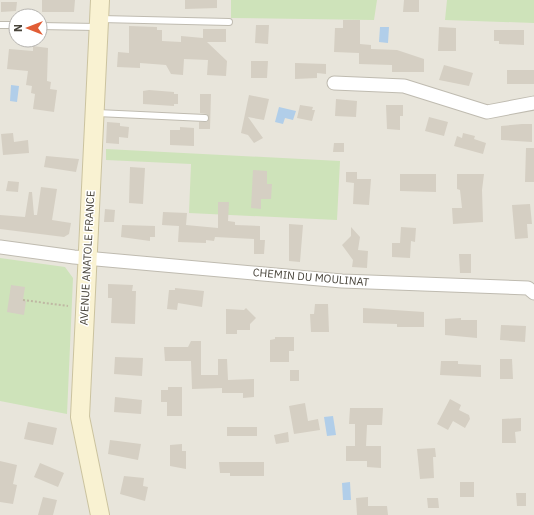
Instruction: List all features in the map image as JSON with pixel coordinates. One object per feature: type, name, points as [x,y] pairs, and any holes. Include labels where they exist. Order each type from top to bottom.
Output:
[{"type":"street","name":"AVENUE ANATOLE FRANCE","points":[[100,0],[80,416],[100,515]]},
{"type":"street","points":[[334,82],[404,86],[488,112],[534,102]]},
{"type":"street","name":"CHEMIN DU MOULINAT","points":[[0,247],[74,257],[88,257],[342,281],[532,287]]},
{"type":"lane","points":[[48,26],[98,23],[229,22]]},
{"type":"lane","points":[[94,113],[205,118]]},
{"type":"path","points":[[23,300],[68,306]]},
{"type":"shaded area","points":[[0,0],[534,0],[534,515],[0,515]]},
{"type":"green space","points":[[231,0],[377,0],[374,20],[231,18]]},
{"type":"green space","points":[[447,0],[534,0],[534,23],[445,20]]},
{"type":"green space","points":[[106,149],[340,161],[337,220],[189,213],[191,164],[106,160]]},
{"type":"green space","points":[[0,258],[65,267],[73,278],[67,414],[0,401]]},
{"type":"water","points":[[380,27],[389,27],[388,43],[379,42]]},
{"type":"water","points":[[11,85],[19,86],[17,102],[10,101]]},
{"type":"water","points":[[279,107],[296,111],[293,120],[285,118],[283,124],[275,122]]},
{"type":"water","points":[[333,416],[336,435],[327,436],[324,417]]},
{"type":"water","points":[[350,482],[351,500],[343,500],[342,483]]},
{"type":"building","points":[[42,0],[75,0],[74,12],[48,12],[48,8],[42,8]]},
{"type":"building","points":[[185,0],[217,0],[217,8],[185,9]]},
{"type":"building","points":[[404,0],[419,0],[419,12],[403,12]]},
{"type":"building","points":[[1,2],[17,2],[16,8],[8,8],[8,12],[1,12]]},
{"type":"building","points":[[343,20],[360,20],[360,44],[371,45],[371,49],[397,50],[424,59],[424,72],[392,72],[392,65],[359,64],[359,53],[334,52],[335,28],[343,28]]},
{"type":"building","points":[[256,25],[269,25],[268,44],[255,43]]},
{"type":"building","points":[[129,26],[157,27],[157,30],[162,30],[162,41],[181,42],[181,36],[203,38],[203,29],[226,29],[226,42],[207,42],[227,61],[226,76],[207,75],[208,60],[184,59],[183,75],[171,74],[166,65],[140,63],[140,68],[117,67],[118,52],[129,53]]},
{"type":"building","points":[[439,27],[456,28],[456,51],[438,51]]},
{"type":"building","points":[[494,30],[524,30],[524,45],[499,44],[499,41],[494,41]]},
{"type":"building","points":[[33,48],[48,48],[47,81],[51,82],[50,89],[57,90],[54,112],[33,109],[35,94],[31,93],[32,86],[26,85],[28,71],[7,69],[9,49],[33,51]]},
{"type":"building","points":[[251,61],[268,61],[267,78],[251,78]]},
{"type":"building","points":[[295,63],[326,64],[326,74],[317,73],[317,78],[295,79]]},
{"type":"building","points":[[444,65],[473,73],[469,86],[439,80]]},
{"type":"building","points":[[507,70],[534,70],[534,84],[507,84]]},
{"type":"building","points":[[143,91],[174,92],[174,94],[178,94],[178,104],[174,104],[174,106],[143,104]]},
{"type":"building","points":[[200,94],[211,94],[210,129],[199,129],[199,122],[207,122],[209,118],[207,114],[200,113]]},
{"type":"building","points":[[249,95],[269,99],[264,120],[248,117],[263,138],[254,143],[248,135],[241,133]]},
{"type":"building","points":[[336,99],[357,101],[356,117],[335,116]]},
{"type":"building","points":[[300,105],[313,107],[312,110],[315,110],[312,121],[297,118]]},
{"type":"building","points":[[386,105],[403,105],[403,116],[400,116],[400,130],[387,129]]},
{"type":"building","points":[[429,117],[448,122],[444,136],[425,131]]},
{"type":"building","points":[[107,122],[120,123],[120,126],[129,127],[128,138],[119,137],[119,144],[106,143]]},
{"type":"building","points":[[532,124],[532,142],[501,140],[501,126]]},
{"type":"building","points":[[180,127],[194,128],[194,146],[170,145],[170,130],[180,130]]},
{"type":"building","points":[[13,133],[14,142],[28,140],[29,153],[3,155],[1,134]]},
{"type":"building","points":[[463,133],[475,136],[474,139],[486,143],[483,154],[454,146],[457,136],[462,138]]},
{"type":"building","points":[[334,143],[344,143],[344,152],[333,152]]},
{"type":"building","points":[[526,148],[534,148],[534,182],[525,182]]},
{"type":"building","points":[[46,156],[79,159],[76,172],[44,167]]},
{"type":"building","points":[[130,167],[145,168],[143,204],[129,203]]},
{"type":"building","points":[[253,170],[267,171],[267,184],[272,184],[271,199],[261,199],[261,209],[251,208]]},
{"type":"building","points":[[346,172],[357,172],[357,179],[371,179],[369,205],[353,204],[354,183],[346,182]]},
{"type":"building","points":[[400,174],[436,174],[436,192],[400,191]]},
{"type":"building","points":[[457,174],[484,174],[482,190],[483,222],[453,224],[452,208],[462,208],[460,190],[457,189]]},
{"type":"building","points":[[8,181],[19,182],[18,192],[6,191]]},
{"type":"building","points":[[41,187],[57,189],[52,220],[71,223],[69,234],[64,237],[0,229],[0,215],[25,217],[29,192],[32,192],[34,215],[37,215]]},
{"type":"building","points":[[218,202],[229,202],[228,221],[235,222],[235,225],[260,226],[260,240],[265,240],[264,254],[254,254],[254,239],[215,237],[214,241],[206,240],[206,243],[178,242],[179,226],[162,225],[163,212],[187,213],[186,225],[218,228]]},
{"type":"building","points":[[530,204],[532,224],[527,224],[528,238],[515,239],[512,205]]},
{"type":"building","points":[[105,209],[115,210],[114,222],[104,222]]},
{"type":"building","points":[[289,224],[303,225],[300,262],[289,261]]},
{"type":"building","points":[[122,225],[155,226],[155,237],[150,237],[150,241],[121,237]]},
{"type":"building","points":[[351,227],[360,237],[358,250],[368,251],[367,268],[352,267],[353,260],[342,245],[351,236]]},
{"type":"building","points":[[401,227],[416,228],[415,242],[411,241],[410,258],[392,257],[392,243],[400,243]]},
{"type":"building","points":[[459,254],[471,254],[471,273],[460,273]]},
{"type":"building","points":[[108,284],[133,285],[132,291],[136,291],[135,324],[111,323],[112,298],[108,298]]},
{"type":"building","points":[[11,285],[25,287],[23,300],[26,301],[24,315],[7,312]]},
{"type":"building","points":[[175,288],[204,291],[202,307],[178,303],[177,310],[167,309],[169,290],[175,290]]},
{"type":"building","points":[[315,304],[328,304],[329,332],[311,332],[310,314],[314,314]]},
{"type":"building","points":[[246,308],[256,318],[250,324],[250,330],[237,330],[237,334],[226,334],[226,309],[244,310]]},
{"type":"building","points":[[363,308],[424,312],[424,327],[397,327],[397,324],[363,323]]},
{"type":"building","points":[[461,318],[461,320],[477,320],[477,338],[445,335],[445,319]]},
{"type":"building","points":[[501,325],[526,326],[525,342],[500,340]]},
{"type":"building","points":[[275,337],[294,337],[294,351],[289,351],[289,362],[270,362],[270,340],[275,339]]},
{"type":"building","points":[[191,341],[201,341],[201,375],[218,375],[218,359],[227,359],[228,380],[254,379],[254,397],[243,398],[243,393],[222,393],[222,388],[192,389],[191,361],[165,361],[164,347],[188,347]]},
{"type":"building","points":[[115,357],[143,358],[142,376],[114,374]]},
{"type":"building","points":[[500,359],[512,359],[513,379],[500,379]]},
{"type":"building","points":[[441,361],[458,361],[458,364],[481,365],[481,377],[440,375]]},
{"type":"building","points":[[290,370],[299,370],[299,381],[290,381]]},
{"type":"building","points":[[168,387],[182,387],[182,416],[167,416],[167,402],[161,402],[161,390],[168,390]]},
{"type":"building","points":[[115,397],[142,400],[141,414],[114,412]]},
{"type":"building","points":[[450,399],[461,405],[459,410],[469,415],[470,419],[465,428],[453,421],[448,430],[437,424]]},
{"type":"building","points":[[305,403],[308,421],[318,419],[320,430],[294,434],[289,406]]},
{"type":"building","points":[[350,408],[383,408],[382,425],[367,425],[366,446],[381,446],[381,468],[367,467],[367,461],[346,461],[346,446],[355,446],[355,424],[349,424]]},
{"type":"building","points":[[521,418],[521,431],[515,432],[516,443],[502,443],[502,419]]},
{"type":"building","points":[[28,422],[57,428],[53,445],[24,439]]},
{"type":"building","points":[[227,427],[257,427],[257,436],[227,436]]},
{"type":"building","points":[[288,432],[289,442],[276,444],[274,435]]},
{"type":"building","points":[[110,440],[141,444],[138,460],[108,454]]},
{"type":"building","points":[[182,444],[182,451],[186,451],[186,469],[170,466],[170,445]]},
{"type":"building","points":[[435,448],[436,457],[433,457],[434,478],[420,479],[417,449]]},
{"type":"building","points":[[0,461],[17,465],[13,484],[17,485],[13,504],[0,502]]},
{"type":"building","points":[[219,462],[264,462],[264,476],[230,476],[230,473],[220,473]]},
{"type":"building","points":[[40,463],[64,473],[58,487],[34,477]]},
{"type":"building","points":[[124,476],[144,478],[143,486],[148,487],[145,501],[120,494]]},
{"type":"building","points":[[460,482],[474,482],[474,497],[460,497]]},
{"type":"building","points":[[516,493],[526,493],[526,506],[517,506]]},
{"type":"building","points":[[43,497],[57,500],[53,515],[38,515]]},
{"type":"building","points":[[368,497],[368,506],[387,506],[388,515],[357,515],[356,498]]},
{"type":"building","points":[[427,498],[438,498],[439,508],[428,508]]}]
